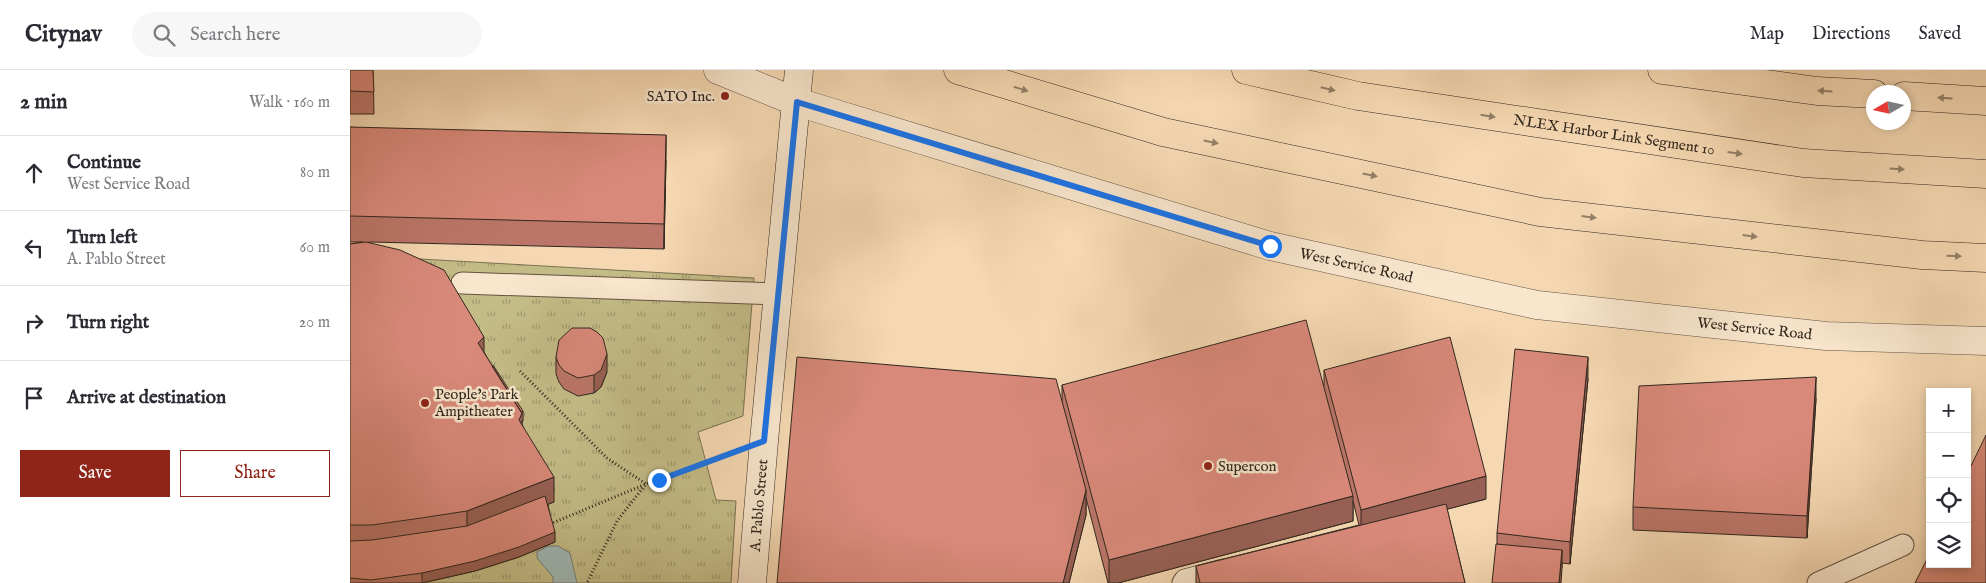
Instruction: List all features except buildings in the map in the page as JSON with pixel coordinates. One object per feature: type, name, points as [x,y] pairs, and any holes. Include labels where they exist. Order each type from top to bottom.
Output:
[{"type":"highway","points":[[958,70],[1163,132],[1540,212],[1922,255],[1986,258]]},
{"type":"highway","name":"NLEX Harbor Link Segment 10","points":[[1246,70],[1358,96],[1803,163],[1986,174]]},
{"type":"highway","points":[[1662,70],[1817,91],[1866,94]]},
{"type":"highway","points":[[1911,96],[1986,101]]},
{"type":"street","name":"West Service Road","points":[[718,70],[797,102],[1270,246],[1537,305],[1826,336],[1986,341]]},
{"type":"street","name":"A. Pablo Street","points":[[752,583],[799,70]]},
{"type":"lane","points":[[462,283],[779,294]]},
{"type":"lane","points":[[1818,583],[1903,545]]},
{"type":"lane","points":[[1183,583],[1185,580],[1242,565]]},
{"type":"path","points":[[520,371],[607,458],[646,484]]},
{"type":"path","points":[[550,524],[646,484],[764,441]]},
{"type":"path","points":[[587,583],[617,521],[646,484]]},
{"type":"green space","points":[[350,255],[754,278],[743,416],[698,432],[716,500],[736,501],[731,583],[350,583]]},
{"type":"water","points":[[548,546],[558,546],[570,553],[577,583],[553,583],[553,577],[537,558],[537,552]]},
{"type":"place","name":"SATO Inc.","points":[[725,96]]},
{"type":"place","name":"People's Park Ampitheater","points":[[425,403]]},
{"type":"place","name":"Supercon","points":[[1208,466]]},
{"type":"route","points":[[659,480],[764,441],[797,102],[1270,246]]}]
